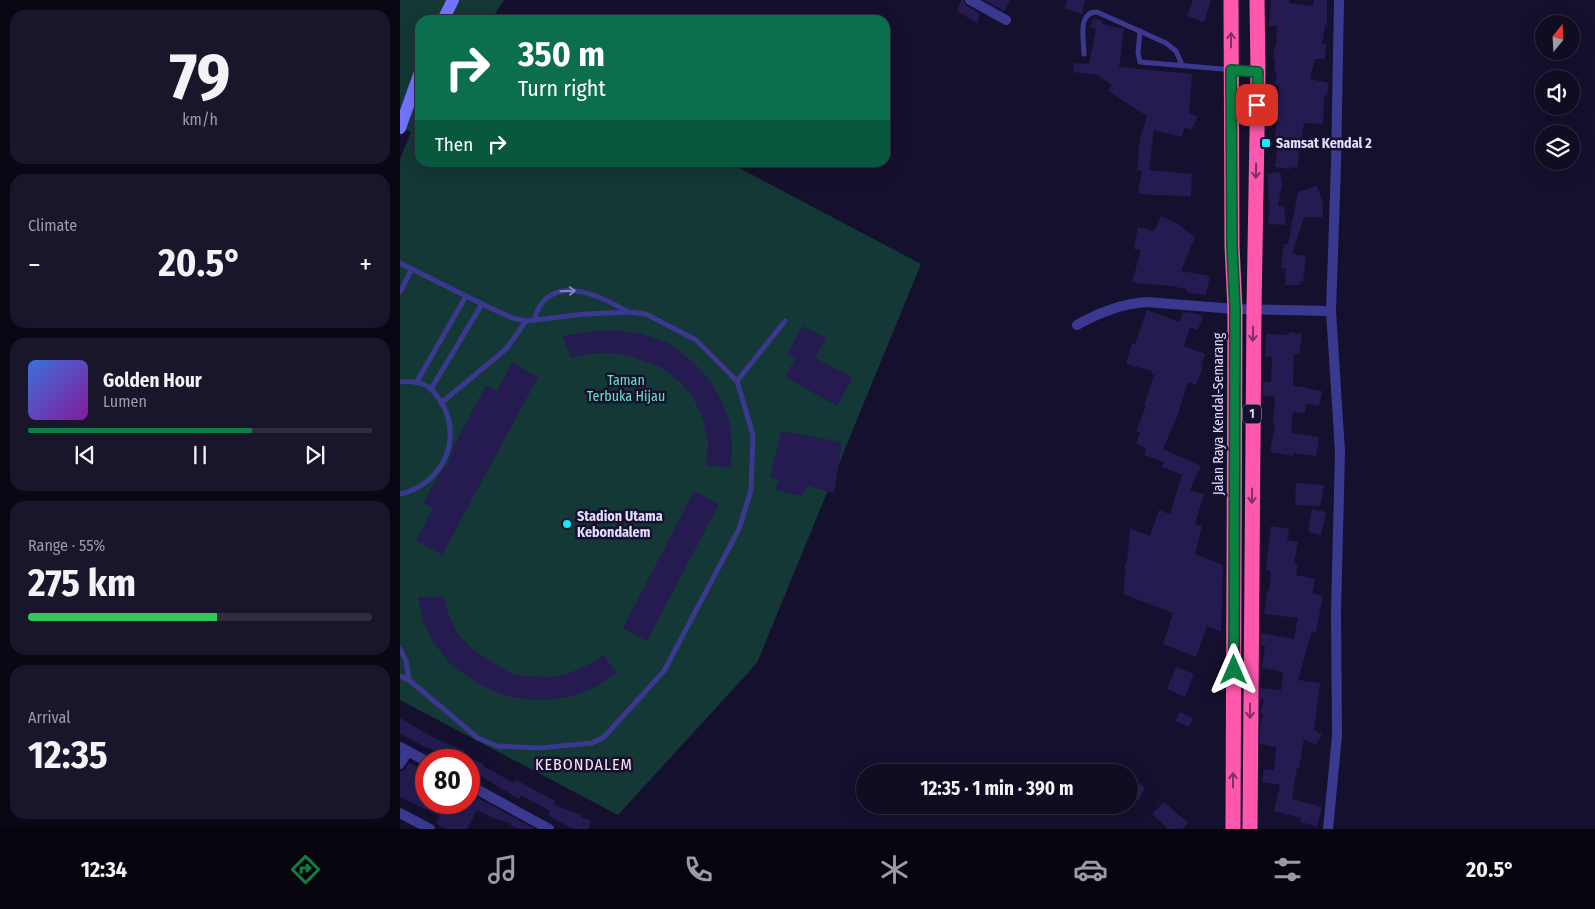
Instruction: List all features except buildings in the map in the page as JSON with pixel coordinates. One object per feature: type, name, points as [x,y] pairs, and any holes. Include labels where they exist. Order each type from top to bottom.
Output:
[{"type":"highway","name":"Jalan Raya Kendal-Semarang","points":[[1231,0],[1232,246],[1235,309],[1233,829]]},
{"type":"highway","name":"1","points":[[1250,829],[1250,630],[1258,72],[1257,0]]},
{"type":"highway","points":[[1234,630],[1250,630]]},
{"type":"street","points":[[446,15],[453,0]]},
{"type":"street","points":[[970,0],[1006,20]]},
{"type":"street","points":[[1328,829],[1337,736],[1336,611],[1340,452],[1331,311],[1339,0]]},
{"type":"street","points":[[400,128],[415,86]]},
{"type":"street","points":[[1077,325],[1096,314],[1132,303],[1146,302],[1235,309],[1331,311]]},
{"type":"street","points":[[400,764],[404,749],[415,755]]},
{"type":"street","points":[[480,791],[549,829]]},
{"type":"street","points":[[400,813],[430,829]]},
{"type":"lane","points":[[1084,54],[1084,22],[1086,15],[1090,12],[1096,12],[1166,43],[1176,50],[1182,65]]},
{"type":"lane","points":[[1140,31],[1138,53],[1140,62],[1258,72]]},
{"type":"lane","points":[[400,263],[512,318],[526,321],[629,312],[646,314],[696,340],[737,381],[752,435],[751,490],[739,529],[664,671],[604,737],[592,743],[540,748],[497,746],[478,738],[410,680],[400,676]]},
{"type":"lane","points":[[400,292],[412,269]]},
{"type":"lane","points":[[534,320],[544,300],[563,290],[574,290],[596,295],[629,312]]},
{"type":"lane","points":[[416,383],[466,296]]},
{"type":"lane","points":[[431,389],[482,304]]},
{"type":"lane","points":[[441,402],[506,349],[526,321]]},
{"type":"lane","points":[[737,381],[785,322]]},
{"type":"lane","points":[[400,382],[416,383],[431,389],[441,402],[448,417],[450,433],[449,448],[438,472],[422,486],[400,494]]},
{"type":"lane","points":[[400,648],[406,661],[410,680]]},
{"type":"green space","name":"Taman Terbuka Hijau","points":[[400,0],[504,0],[494,15],[415,15],[415,167],[738,167],[921,264],[757,663],[618,815],[400,700],[400,159],[411,132],[400,128]]},
{"type":"place","name":"Samsat Kendal 2","points":[[1266,143]]},
{"type":"place","name":"Stadion Utama Kebondalem","points":[[567,524]]},
{"type":"district","name":"KEBONDALEM","points":[[584,764]]},
{"type":"route","points":[[1234,670],[1235,309],[1232,246],[1231,70],[1258,72],[1257,105]]}]
